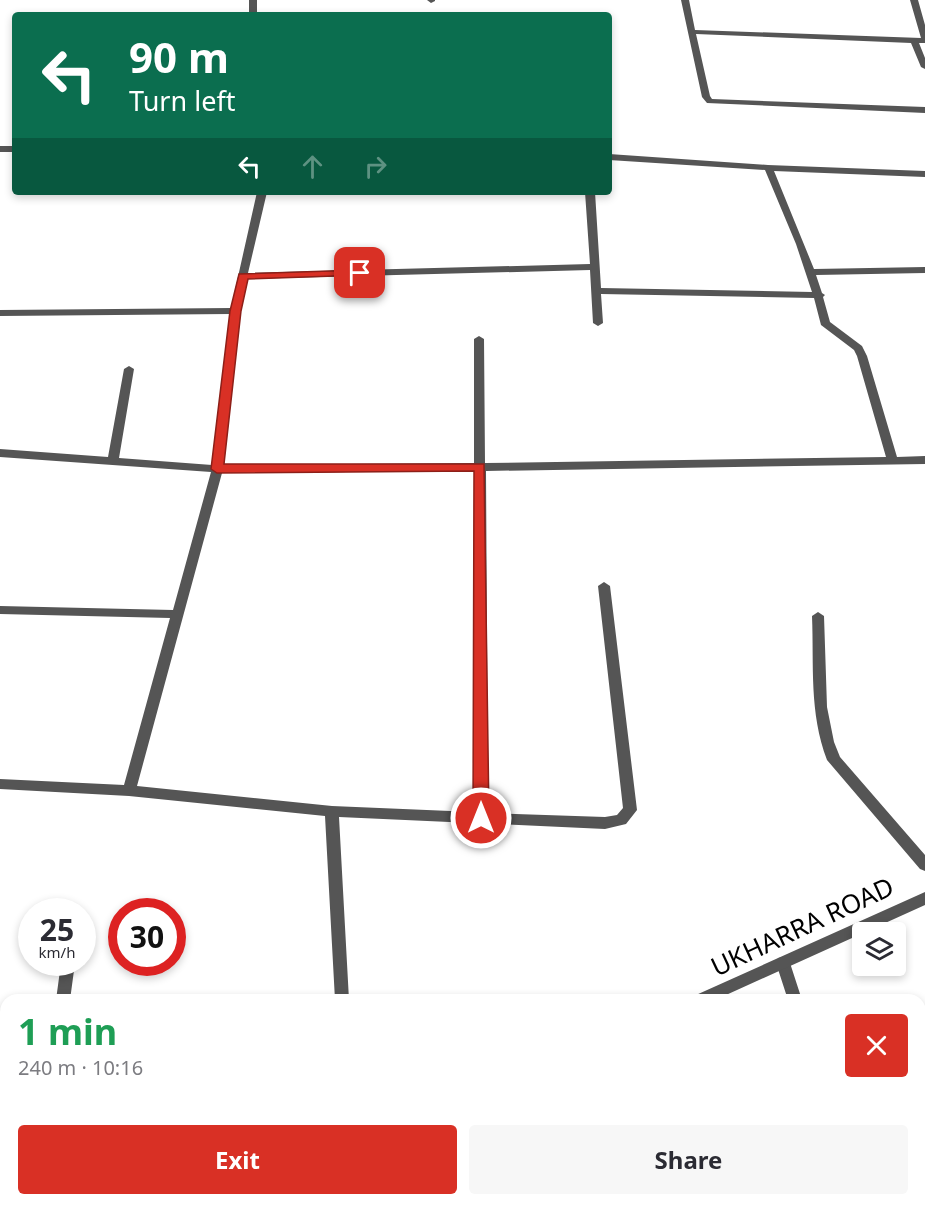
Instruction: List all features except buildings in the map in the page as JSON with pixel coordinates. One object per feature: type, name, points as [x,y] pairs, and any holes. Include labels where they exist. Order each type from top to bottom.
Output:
[{"type":"street","points":[[685,0],[706,97],[713,103],[925,110]]},
{"type":"street","points":[[693,32],[925,40],[914,0]]},
{"type":"street","points":[[914,41],[925,67]]},
{"type":"street","points":[[612,157],[768,168],[925,174]]},
{"type":"street","points":[[768,168],[812,272],[820,295],[825,323],[858,348],[862,356],[893,461]]},
{"type":"street","points":[[129,791],[217,469],[235,311],[261,195]]},
{"type":"street","points":[[590,195],[598,323]]},
{"type":"street","points":[[243,276],[595,267]]},
{"type":"street","points":[[812,272],[925,270]]},
{"type":"street","points":[[596,291],[820,295]]},
{"type":"street","points":[[0,313],[235,311]]},
{"type":"street","points":[[479,339],[481,818]]},
{"type":"street","points":[[113,461],[129,369]]},
{"type":"street","points":[[0,453],[217,469],[925,460]]},
{"type":"street","points":[[0,784],[129,791],[332,811],[605,823],[621,820],[630,810],[604,586]]},
{"type":"street","points":[[0,610],[178,614]]},
{"type":"street","points":[[818,616],[820,717],[825,739],[834,760],[925,865]]},
{"type":"street","points":[[332,811],[342,994]]},
{"type":"street","name":"UKHARRA ROAD","points":[[714,994],[925,898]]},
{"type":"street","points":[[783,963],[793,994]]},
{"type":"street","points":[[64,994],[66,976]]},
{"type":"route","points":[[360,273],[243,276],[235,311],[217,469],[480,467],[481,818]]}]
